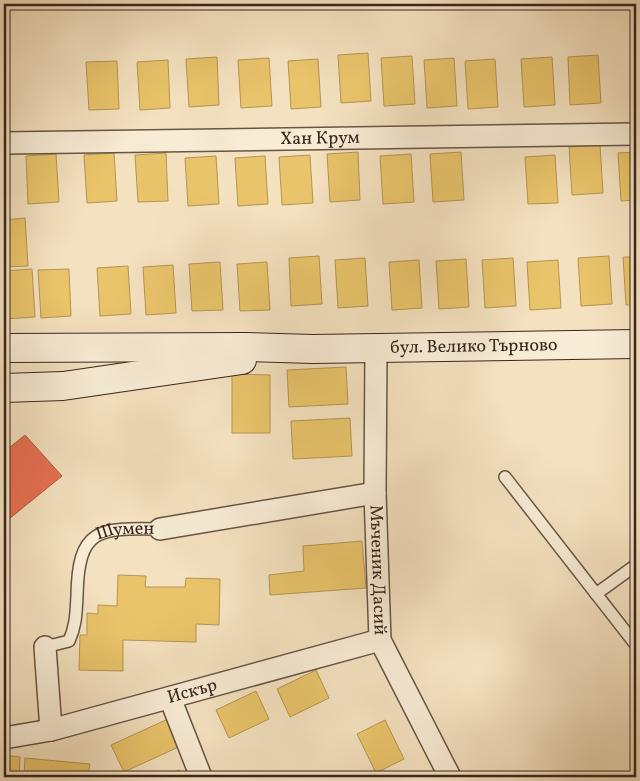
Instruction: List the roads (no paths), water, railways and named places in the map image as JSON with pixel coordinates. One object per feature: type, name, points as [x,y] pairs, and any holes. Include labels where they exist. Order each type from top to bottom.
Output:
[{"type":"main road","name":"бул. Велико Търново","points":[[4,348],[244,347],[313,349],[636,344]]},
{"type":"main road","name":"бул. Велико Търново","points":[[4,388],[63,386],[313,349]]},
{"type":"street","name":"Хан Крум","points":[[4,143],[636,134]]},
{"type":"street","name":"Мъченик Дасий","points":[[376,348],[375,493],[380,640],[450,777]]},
{"type":"street","name":"Шумен","points":[[160,529],[375,493]]},
{"type":"street","name":"Искър","points":[[4,738],[51,730],[380,640]]},
{"type":"street","name":"Шумен","points":[[45,647],[51,730]]},
{"type":"street","points":[[170,698],[201,777]]},
{"type":"lane","points":[[505,477],[636,645]]},
{"type":"lane","name":"Шумен","points":[[45,647],[69,641],[76,626],[77,569],[81,554],[89,540],[102,533],[119,528],[160,529]]},
{"type":"lane","points":[[596,594],[636,565]]}]
